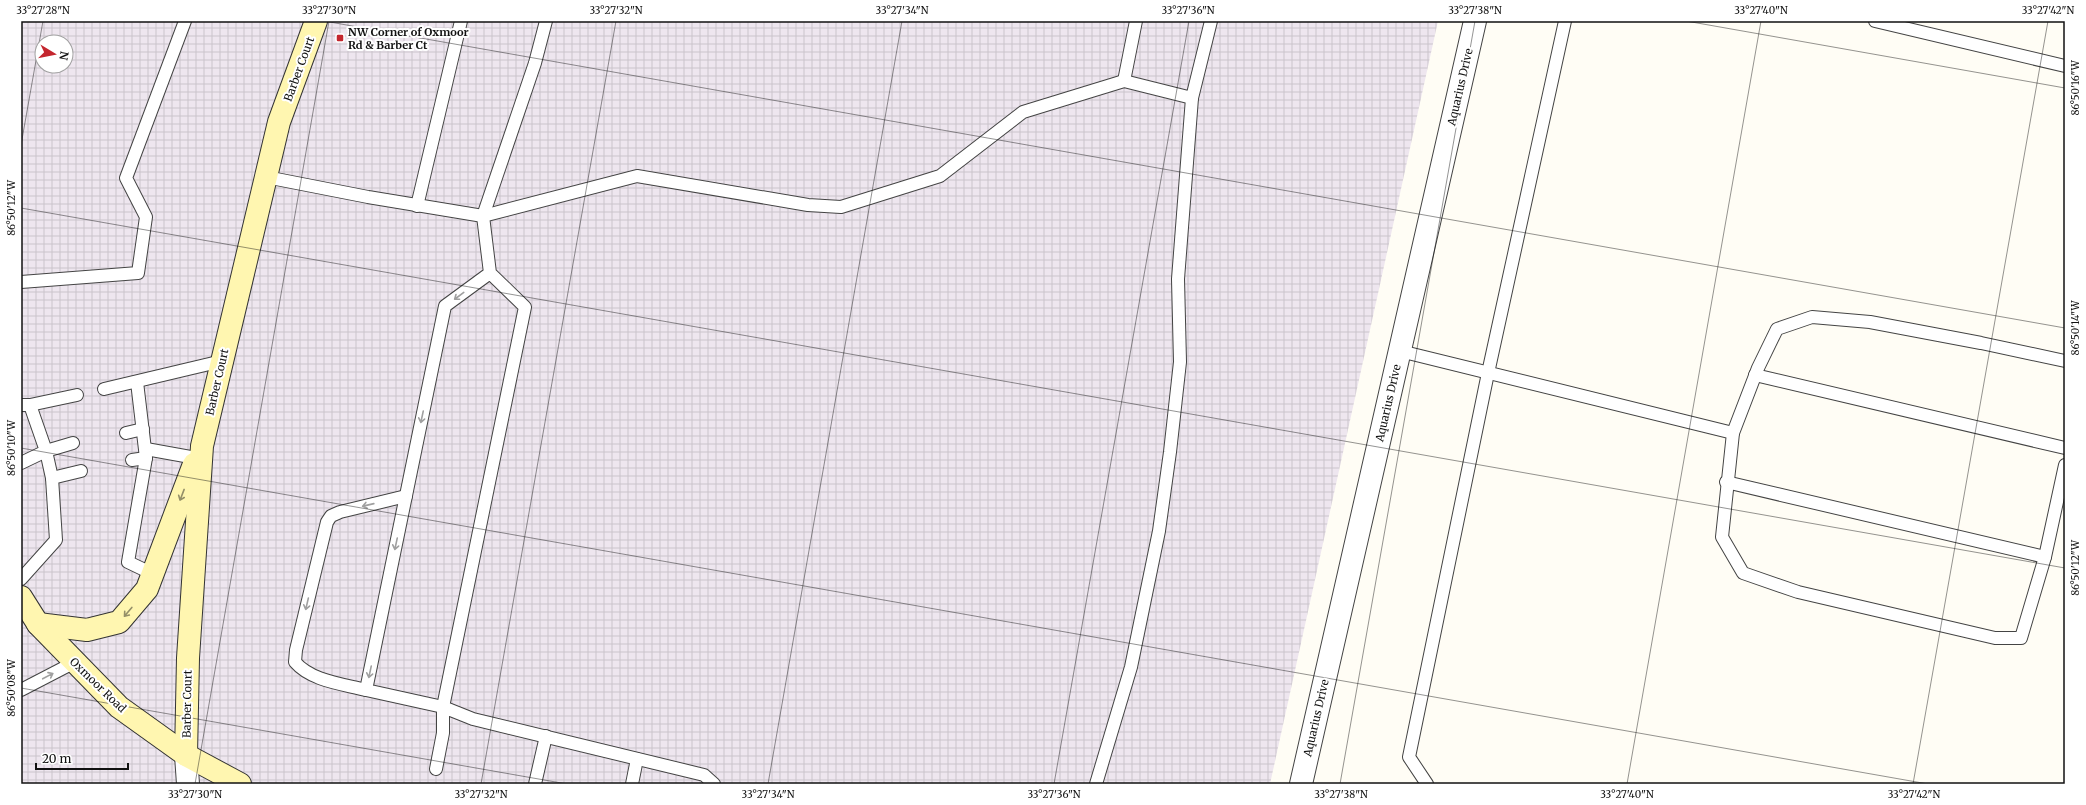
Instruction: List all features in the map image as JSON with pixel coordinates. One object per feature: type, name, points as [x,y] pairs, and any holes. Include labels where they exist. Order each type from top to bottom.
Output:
[{"type":"main road","name":"Barber Court","points":[[186,755],[188,658],[199,452],[279,122],[316,21]]},
{"type":"main road","points":[[38,624],[87,630],[120,622],[147,589],[199,452]]},
{"type":"main road","name":"Oxmoor Road","points":[[21,597],[38,624],[119,707],[186,755],[240,784]]},
{"type":"street","name":"Aquarius Drive","points":[[1301,784],[1475,21]]},
{"type":"street","points":[[186,755],[188,784]]},
{"type":"lane","points":[[21,282],[138,273],[146,217],[126,178],[185,21]]},
{"type":"lane","points":[[417,206],[461,21]]},
{"type":"lane","points":[[436,769],[443,733],[443,707],[525,307],[490,273],[483,216],[535,63],[546,21]]},
{"type":"lane","points":[[1124,81],[1136,21]]},
{"type":"lane","points":[[1096,784],[1131,667],[1159,531],[1180,362],[1178,279],[1192,98],[1211,21]]},
{"type":"lane","points":[[1427,784],[1410,756],[1488,373],[1565,21]]},
{"type":"lane","points":[[1875,21],[2065,66]]},
{"type":"lane","points":[[266,177],[417,206],[483,216],[637,176],[808,205],[841,207],[940,176],[1023,112],[1124,81],[1192,98]]},
{"type":"lane","points":[[366,690],[445,306],[490,273]]},
{"type":"lane","points":[[2065,361],[1981,342],[1870,322],[1812,317],[1777,329],[1755,375],[1733,433],[1726,482],[1722,537],[1743,573],[1798,592],[1995,638],[2021,638],[2045,557],[2065,465]]},
{"type":"lane","points":[[1400,351],[1733,433]]},
{"type":"lane","points":[[104,389],[222,361]]},
{"type":"lane","points":[[1755,375],[2065,448]]},
{"type":"lane","points":[[137,382],[146,453],[128,562],[153,574]]},
{"type":"lane","points":[[21,579],[56,540],[52,478],[46,451],[26,405],[78,395]]},
{"type":"lane","points":[[126,433],[143,429]]},
{"type":"lane","points":[[21,463],[46,451],[73,443]]},
{"type":"lane","points":[[132,460],[146,453],[199,452]]},
{"type":"lane","points":[[52,478],[81,471]]},
{"type":"lane","points":[[1726,482],[2045,557]]},
{"type":"lane","points":[[406,496],[340,512],[331,516],[327,522],[296,650],[296,662],[301,669],[311,675],[366,690],[443,707],[473,719],[704,775],[714,784]]},
{"type":"lane","points":[[21,690],[75,662]]},
{"type":"lane","points":[[535,784],[546,736]]},
{"type":"lane","points":[[632,784],[637,759]]},
{"type":"shaded area","points":[[21,21],[1438,21],[1270,784],[21,784]]},
{"type":"place","name":"NW Corner of Oxmoor Rd & Barber Ct","points":[[340,38]]}]
